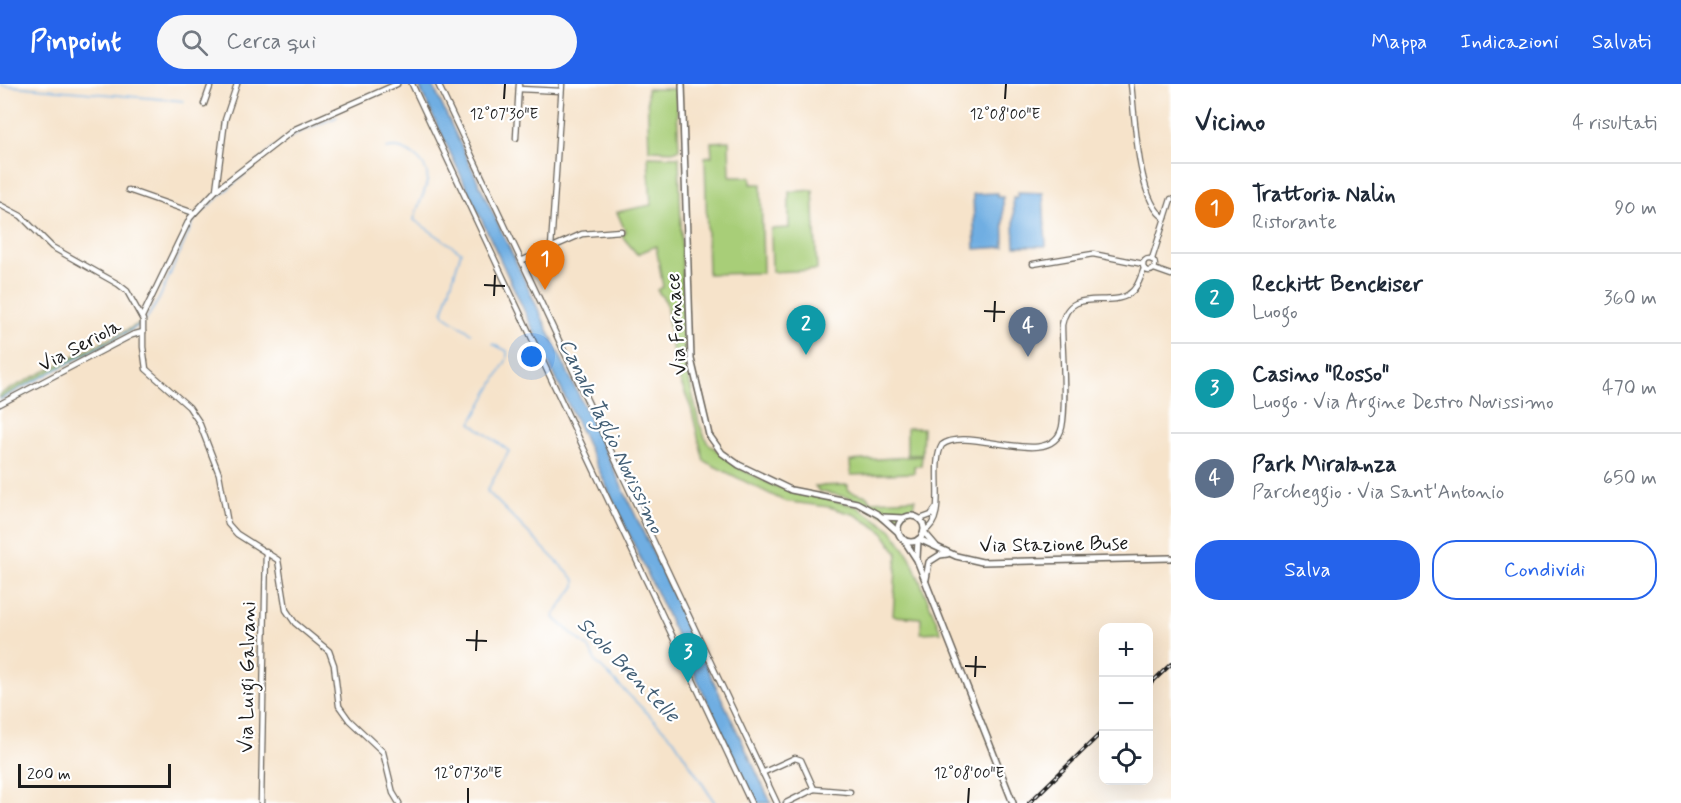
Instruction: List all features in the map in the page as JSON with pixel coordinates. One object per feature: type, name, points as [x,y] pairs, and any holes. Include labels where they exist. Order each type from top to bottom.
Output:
[{"type":"street","points":[[204,104],[211,84]]},
{"type":"street","points":[[216,190],[225,120],[237,84]]},
{"type":"street","points":[[397,84],[289,133],[216,190],[194,213],[143,321],[143,333],[144,361],[148,372],[189,407],[200,422],[219,474],[228,524],[237,534],[276,558],[280,566],[285,610],[295,623],[329,651],[334,665],[339,706],[385,755],[393,793],[399,803]]},
{"type":"street","points":[[412,84],[751,803]]},
{"type":"street","points":[[438,84],[523,260],[777,803]]},
{"type":"street","points":[[551,247],[562,84]]},
{"type":"street","name":"Via Fornace","points":[[682,84],[691,359],[709,435],[730,460],[782,486],[850,501],[882,517],[898,532]]},
{"type":"street","points":[[1131,84],[1147,192],[1155,210],[1165,218]]},
{"type":"street","points":[[516,138],[519,86],[561,91]]},
{"type":"street","points":[[128,190],[194,213]]},
{"type":"street","points":[[1154,269],[1155,262],[1152,259],[1171,199]]},
{"type":"street","points":[[0,205],[21,216],[52,247],[123,287],[143,321]]},
{"type":"street","points":[[523,260],[582,234],[621,231]]},
{"type":"street","points":[[1033,264],[1093,254],[1171,275]]},
{"type":"street","points":[[917,560],[919,539],[933,523],[939,455],[945,442],[953,440],[1037,447],[1048,444],[1056,438],[1062,425],[1062,328],[1065,314],[1072,306],[1082,301],[1126,296],[1136,287],[1145,260],[1152,259]]},
{"type":"street","name":"Via Seriola","points":[[0,404],[132,335],[143,333]]},
{"type":"street","points":[[936,507],[931,515],[920,519],[912,516],[904,518],[899,524],[898,532],[917,560],[1013,803]]},
{"type":"street","name":"Via Fornace","points":[[882,517],[904,518]]},
{"type":"street","points":[[920,519],[924,532]]},
{"type":"street","name":"Via Stazione Buse","points":[[924,532],[939,549]]},
{"type":"street","points":[[904,540],[919,539]]},
{"type":"street","name":"Via Stazione Buse","points":[[919,539],[950,554],[976,562],[1171,558]]},
{"type":"street","name":"Via Luigi Galvani","points":[[261,803],[266,551]]},
{"type":"street","points":[[926,584],[929,562],[940,555],[950,554]]},
{"type":"street","points":[[762,773],[798,758],[814,789]]},
{"type":"street","points":[[786,803],[814,789],[850,792]]},
{"type":"green space","points":[[647,89],[676,89],[679,149],[676,151],[649,150]]},
{"type":"green space","points":[[729,141],[730,177],[751,177],[751,184],[761,184],[763,273],[708,274],[705,157],[712,156],[711,142]]},
{"type":"green space","points":[[648,156],[679,157],[685,362],[699,423],[707,442],[737,467],[775,486],[856,506],[892,530],[910,557],[941,632],[921,633],[921,618],[893,616],[897,553],[882,531],[856,515],[829,507],[784,501],[704,461],[691,408],[675,368],[666,302],[657,290],[663,287],[656,246],[637,254],[621,235],[626,233],[617,212],[651,205]]},
{"type":"green space","points":[[813,190],[817,270],[772,272],[771,229],[789,228],[789,192]]},
{"type":"green space","points":[[141,323],[130,331],[0,398],[0,394]]},
{"type":"green space","points":[[907,428],[923,428],[922,455],[907,455]]},
{"type":"green space","points":[[922,456],[921,466],[914,466],[914,473],[851,475],[850,461]]},
{"type":"green space","points":[[848,485],[848,491],[867,496],[870,501],[915,499],[913,507],[898,517],[884,515],[851,498],[819,491],[815,486]]},
{"type":"water","points":[[418,84],[432,84],[771,803],[755,803]]},
{"type":"water","points":[[1018,192],[1043,193],[1046,246],[1015,246],[1013,197],[1018,197]]},
{"type":"water","points":[[997,193],[997,197],[1003,197],[1004,247],[975,249],[973,194]]},
{"type":"waterway","name":"Scolo Brentelle","points":[[0,85],[184,101]]},
{"type":"waterway","points":[[280,143],[301,131],[337,117]]},
{"type":"waterway","points":[[145,321],[159,299],[195,218],[274,148]]},
{"type":"waterway","name":"Scolo Brentelle","points":[[386,149],[393,148],[408,152],[426,169],[427,185],[414,220],[461,252],[443,311],[444,315],[471,333]]},
{"type":"waterway","points":[[0,400],[142,324]]},
{"type":"waterway","name":"Scolo Brentelle","points":[[493,344],[507,351],[507,359],[471,423],[509,451],[487,491],[575,580],[575,586],[554,615],[555,619],[589,648],[596,662],[674,740],[715,803]]},
{"type":"railway","points":[[1153,681],[1171,664]]},
{"type":"railway","points":[[1029,803],[1103,731]]},
{"type":"place","name":"Trattoria Nalin","points":[[545,290]]},
{"type":"place","name":"Reckitt Benckiser","points":[[806,355]]},
{"type":"place","name":"Park Miralanza","points":[[1028,357]]},
{"type":"place","name":"Casino \"Rosso\"","points":[[688,683]]},
{"type":"water label","name":"Canale Taglio Novissimo","points":[[611,436]]}]
